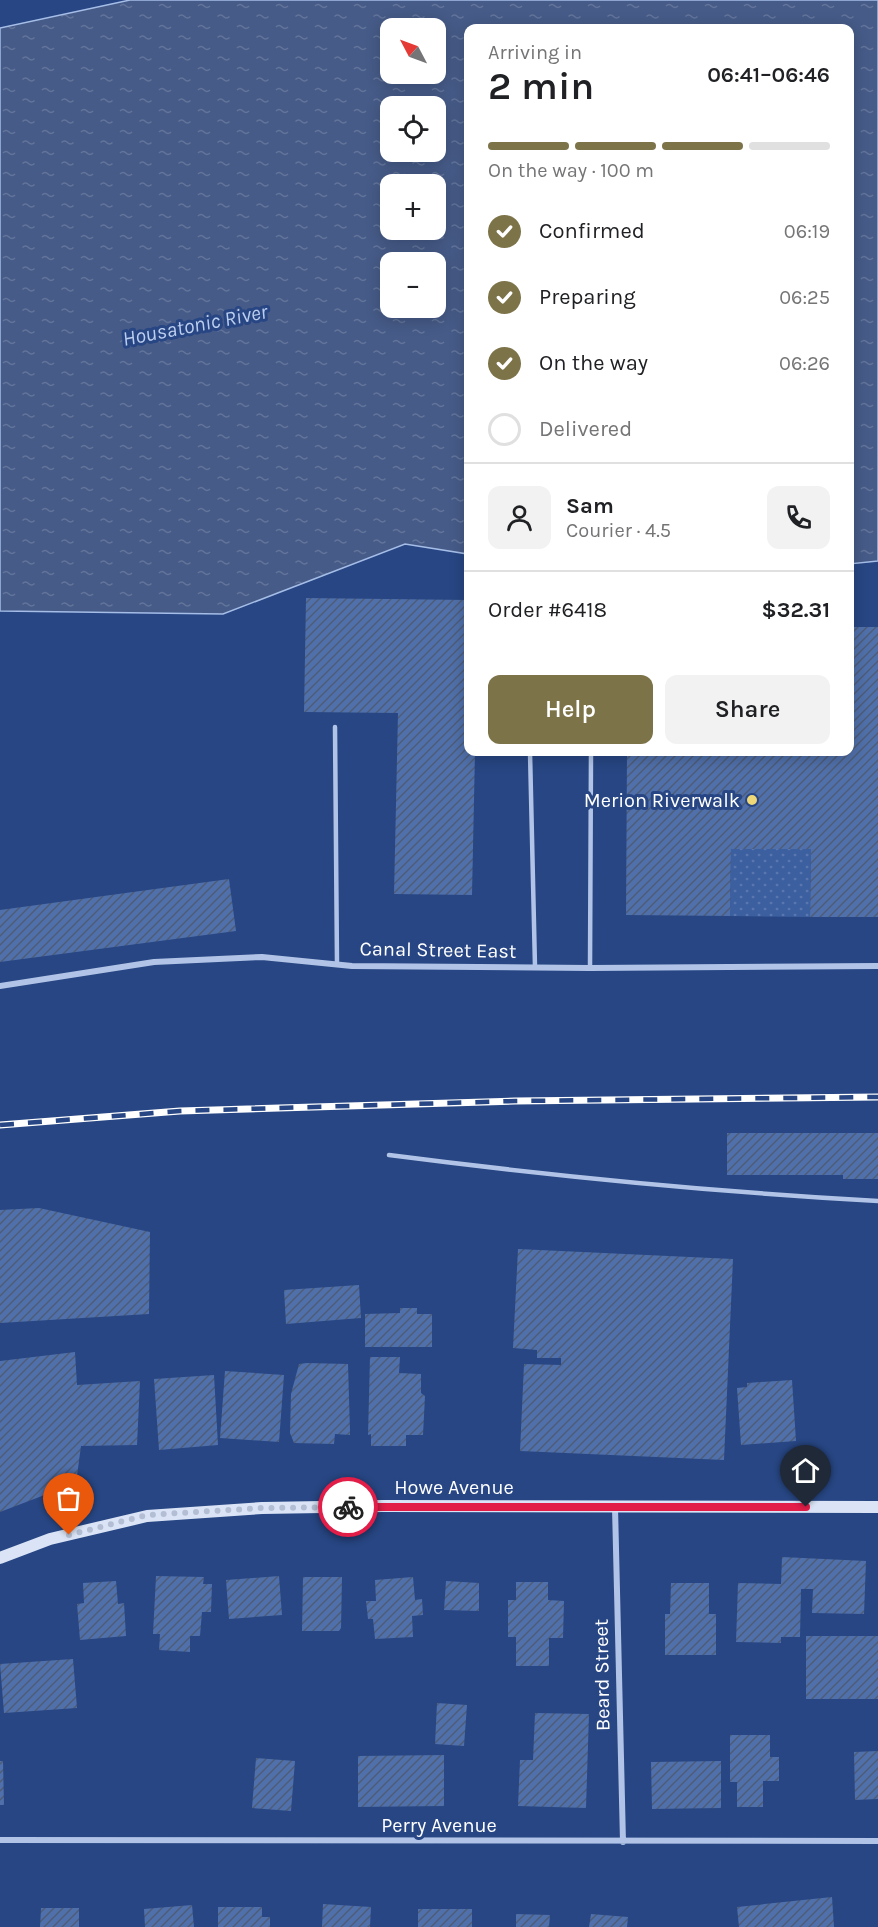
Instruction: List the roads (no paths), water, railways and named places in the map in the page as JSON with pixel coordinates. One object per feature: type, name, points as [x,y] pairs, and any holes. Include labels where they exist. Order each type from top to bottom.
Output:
[{"type":"main road","name":"Howe Avenue","points":[[0,1558],[50,1539],[147,1515],[284,1508],[878,1507]]},
{"type":"street","name":"Canal Street East","points":[[0,986],[154,962],[262,957],[337,964],[590,968],[878,966]]},
{"type":"street","name":"Beard Street","points":[[615,1507],[623,1842]]},
{"type":"street","name":"Perry Avenue","points":[[0,1840],[878,1841]]},
{"type":"lane","points":[[335,728],[337,964]]},
{"type":"lane","points":[[530,756],[535,967]]},
{"type":"lane","points":[[590,968],[591,756]]},
{"type":"lane","points":[[389,1155],[526,1172],[759,1194],[878,1201]]},
{"type":"water","name":"Housatonic River","points":[[130,0],[878,0],[878,561],[854,563],[854,24],[464,24],[464,553],[405,544],[223,614],[0,611],[0,28]]},
{"type":"railway","points":[[0,1125],[180,1111],[515,1101],[878,1097]]},
{"type":"place","name":"Merion Riverwalk","points":[[752,800]]}]
